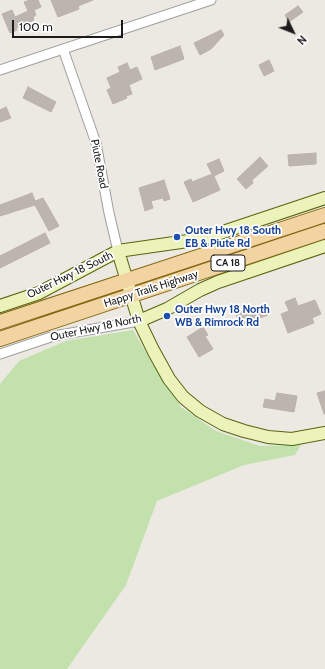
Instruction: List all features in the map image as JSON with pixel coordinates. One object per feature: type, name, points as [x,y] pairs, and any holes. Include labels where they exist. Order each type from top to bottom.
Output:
[{"type":"main road","name":"Happy Trails Highway","points":[[0,322],[325,215]]},
{"type":"main road","name":"Happy Trails Highway","points":[[0,339],[325,231]]},
{"type":"street","points":[[0,70],[210,0]]},
{"type":"street","name":"Piute Road","points":[[63,49],[96,144],[108,213],[139,321],[169,379],[183,397],[200,411],[223,424],[268,437],[292,439],[325,433]]},
{"type":"street","name":"Outer Hwy 18 South","points":[[0,306],[39,292],[118,251],[202,239],[325,198]]},
{"type":"street","name":"Outer Hwy 18 North","points":[[0,354],[54,336],[139,321],[167,309],[200,290],[218,282],[325,246]]},
{"type":"green space","points":[[133,330],[152,363],[181,407],[216,431],[260,446],[301,445],[295,455],[244,465],[157,501],[126,585],[67,669],[0,669],[0,384],[19,361],[66,341]]},
{"type":"building","points":[[38,0],[41,7],[34,10],[36,15],[33,17],[34,20],[16,28],[17,30],[10,33],[2,14],[12,10],[15,17],[28,11],[24,2]]},
{"type":"building","points":[[51,0],[93,0],[78,6],[79,9],[58,17]]},
{"type":"building","points":[[298,6],[303,12],[289,22],[285,15]]},
{"type":"building","points":[[221,30],[224,35],[211,49],[200,55],[194,43]]},
{"type":"building","points":[[180,46],[184,59],[155,70],[151,57]]},
{"type":"building","points":[[269,60],[274,71],[264,76],[259,65]]},
{"type":"building","points":[[127,63],[130,70],[137,67],[142,79],[129,85],[132,94],[126,96],[127,98],[113,104],[107,90],[111,88],[107,78],[120,72],[118,67]]},
{"type":"building","points":[[28,87],[56,102],[51,112],[23,98]]},
{"type":"building","points":[[6,107],[11,118],[0,122],[0,110]]},
{"type":"building","points":[[316,153],[316,164],[289,166],[288,155]]},
{"type":"building","points":[[260,157],[268,166],[252,180],[253,183],[246,189],[237,179]]},
{"type":"building","points":[[219,159],[224,171],[214,176],[220,190],[193,202],[184,182],[191,179],[192,182],[212,174],[207,164]]},
{"type":"building","points":[[164,180],[170,199],[164,201],[163,198],[151,201],[153,208],[145,211],[139,188]]},
{"type":"building","points":[[32,193],[35,201],[43,198],[59,226],[49,231],[35,205],[0,216],[0,205]]},
{"type":"building","points":[[45,233],[50,243],[0,268],[0,256]]},
{"type":"building","points":[[295,298],[298,306],[315,300],[321,314],[312,318],[314,323],[288,333],[281,314],[289,311],[285,302]]},
{"type":"building","points":[[264,304],[268,315],[257,319],[258,322],[245,327],[244,324],[240,325],[236,314]]},
{"type":"building","points":[[203,327],[208,335],[205,336],[213,349],[199,357],[187,337]]},
{"type":"building","points":[[325,391],[325,414],[324,414],[317,393]]},
{"type":"building","points":[[277,393],[297,396],[294,412],[263,407],[265,399],[275,401]]},
{"type":"place","name":"Outer Hwy 18 South EB & Piute Rd","points":[[177,237]]},
{"type":"place","name":"Outer Hwy 18 North WB & Rimrock Rd","points":[[167,316]]}]
